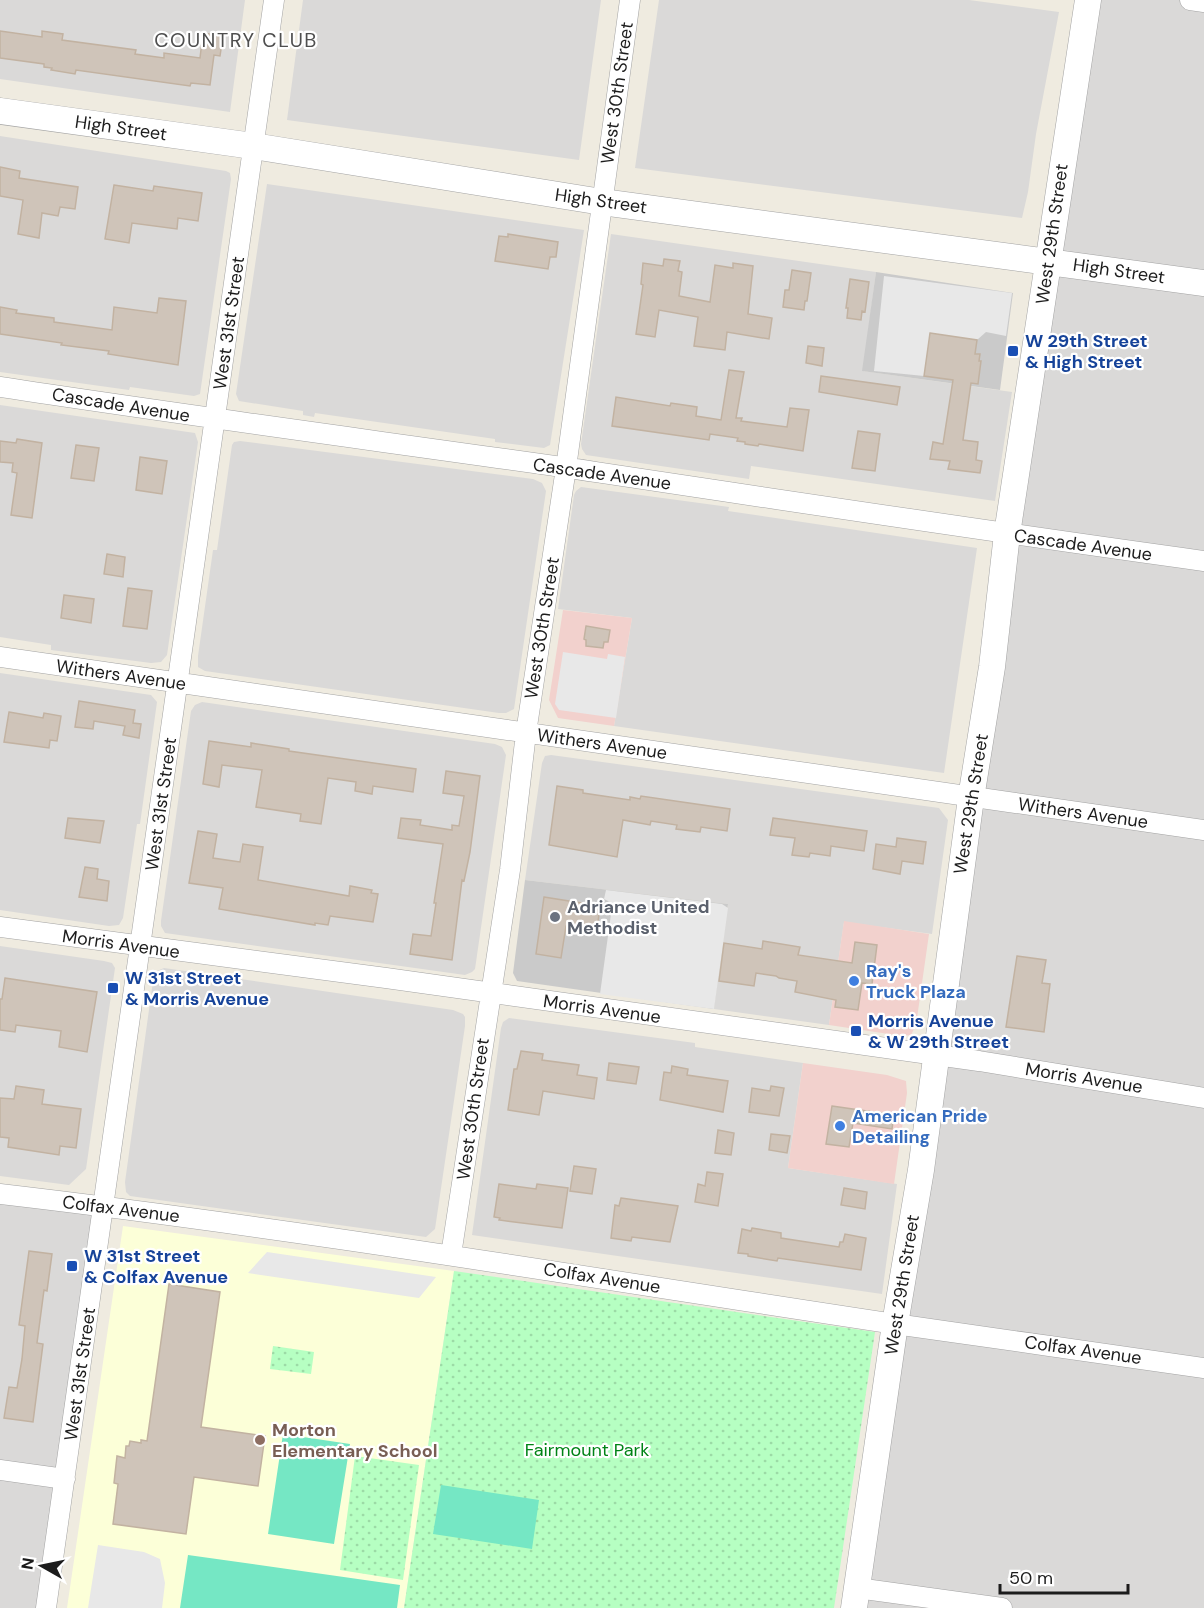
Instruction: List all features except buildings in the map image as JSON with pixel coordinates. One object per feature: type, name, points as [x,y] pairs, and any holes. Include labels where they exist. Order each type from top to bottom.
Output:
[{"type":"street","name":"West 31st Street","points":[[46,1608],[105,1206],[120,1081],[216,420],[274,0]]},
{"type":"street","name":"West 30th Street","points":[[451,1255],[489,994],[510,870],[526,733],[566,468],[630,0]]},
{"type":"street","name":"West 29th Street","points":[[855,1598],[895,1324],[918,1188],[971,798],[992,667],[1007,534],[1088,0]]},
{"type":"street","points":[[1190,0],[1204,2]]},
{"type":"street","name":"High Street","points":[[0,111],[253,147],[602,202],[1204,282]]},
{"type":"street","name":"Cascade Avenue","points":[[0,387],[1204,561]]},
{"type":"street","name":"Withers Avenue","points":[[0,657],[1204,830]]},
{"type":"street","name":"Morris Avenue","points":[[0,927],[386,978],[937,1056],[1204,1098]]},
{"type":"street","name":"Colfax Avenue","points":[[0,1194],[105,1206],[451,1255],[895,1324],[1204,1368]]},
{"type":"street","points":[[0,1470],[65,1479]]},
{"type":"street","points":[[855,1598],[1002,1608]]},
{"type":"shaded area","points":[[0,0],[245,0],[230,112],[0,79]]},
{"type":"shaded area","points":[[303,0],[601,0],[579,160],[287,120]]},
{"type":"shaded area","points":[[659,0],[969,0],[1059,12],[1022,218],[635,168]]},
{"type":"shaded area","points":[[1088,0],[1204,0],[1204,1608],[854,1608]]},
{"type":"shaded area","points":[[0,136],[230,173],[200,394],[194,396],[130,387],[129,390],[0,372]]},
{"type":"shaded area","points":[[267,184],[584,230],[550,445],[544,448],[495,442],[495,439],[315,413],[314,417],[303,415],[303,411],[239,401],[236,394]]},
{"type":"shaded area","points":[[611,234],[876,272],[863,371],[1012,392],[995,501],[751,466],[749,479],[586,455],[581,444]]},
{"type":"shaded area","points":[[876,272],[1013,293],[1000,390],[862,371]]},
{"type":"shaded area","points":[[884,276],[1012,293],[1006,336],[986,332],[977,340],[930,333],[924,376],[874,371]]},
{"type":"shaded area","points":[[0,405],[195,433],[198,442],[167,655],[161,662],[151,663],[51,650],[51,645],[0,637]]},
{"type":"shaded area","points":[[240,441],[533,479],[542,483],[546,491],[514,709],[506,713],[499,713],[205,671],[198,667],[213,550],[217,550],[232,445]]},
{"type":"shaded area","points":[[581,487],[729,507],[728,511],[977,548],[944,773],[614,726],[632,618],[558,609],[574,495]]},
{"type":"shaded area","points":[[563,610],[632,618],[614,726],[558,718],[549,700]]},
{"type":"shaded area","points":[[563,652],[607,659],[608,654],[625,657],[616,718],[559,710],[555,704]]},
{"type":"shaded area","points":[[0,673],[151,695],[157,702],[140,824],[137,824],[123,918],[119,925],[109,926],[0,910]]},
{"type":"shaded area","points":[[202,702],[495,744],[502,747],[506,755],[475,969],[465,975],[165,933],[161,921],[191,711],[195,705]]},
{"type":"shaded area","points":[[545,756],[939,808],[948,820],[932,934],[844,922],[829,1025],[714,1009],[728,904],[525,880],[542,763]]},
{"type":"shaded area","points":[[525,880],[728,904],[714,1009],[517,981],[513,973]]},
{"type":"shaded area","points":[[606,890],[722,904],[728,908],[714,1009],[600,994],[611,914],[610,902],[604,899]]},
{"type":"shaded area","points":[[844,921],[929,934],[916,1025],[911,1035],[902,1036],[829,1025]]},
{"type":"shaded area","points":[[0,946],[104,961],[112,963],[115,968],[86,1169],[69,1185],[0,1176]]},
{"type":"shaded area","points":[[164,968],[453,1010],[463,1014],[465,1026],[435,1229],[426,1237],[130,1196],[126,1192],[125,1182],[153,981],[157,971]]},
{"type":"shaded area","points":[[509,1018],[695,1043],[695,1047],[803,1063],[788,1168],[897,1184],[882,1294],[472,1235],[501,1028],[503,1022]]},
{"type":"shaded area","points":[[803,1063],[887,1075],[906,1081],[907,1093],[894,1184],[788,1168]]},
{"type":"shaded area","points":[[0,1194],[105,1206],[46,1608],[0,1608]]},
{"type":"shaded area","name":"Morton Elementary School","points":[[123,1226],[454,1271],[404,1608],[67,1608]]},
{"type":"shaded area","points":[[267,1252],[436,1277],[419,1298],[248,1273]]},
{"type":"shaded area","points":[[98,1545],[144,1552],[160,1559],[165,1583],[162,1608],[88,1608]]},
{"type":"green space","name":"Fairmount Park","points":[[454,1271],[875,1332],[834,1608],[404,1608]]},
{"type":"green space","points":[[273,1346],[314,1352],[311,1374],[270,1369]]},
{"type":"green space","points":[[283,1434],[350,1444],[334,1544],[268,1534]]},
{"type":"green space","points":[[355,1456],[419,1465],[403,1580],[340,1570]]},
{"type":"green space","points":[[441,1485],[539,1500],[532,1549],[433,1534]]},
{"type":"green space","points":[[188,1555],[400,1585],[397,1608],[180,1608]]},
{"type":"place","name":"W 29th Street & High Street","points":[[1013,351]]},
{"type":"place","name":"Adriance United Methodist","points":[[555,917]]},
{"type":"place","name":"Ray's Truck Plaza","points":[[854,981]]},
{"type":"place","name":"W 31st Street & Morris Avenue","points":[[113,988]]},
{"type":"place","name":"Morris Avenue & W 29th Street","points":[[856,1031]]},
{"type":"place","name":"American Pride Detailing","points":[[840,1126]]},
{"type":"place","name":"W 31st Street & Colfax Avenue","points":[[72,1266]]},
{"type":"place","name":"Morton Elementary School","points":[[260,1440]]},
{"type":"district","name":"COUNTRY CLUB","points":[[236,40]]}]
